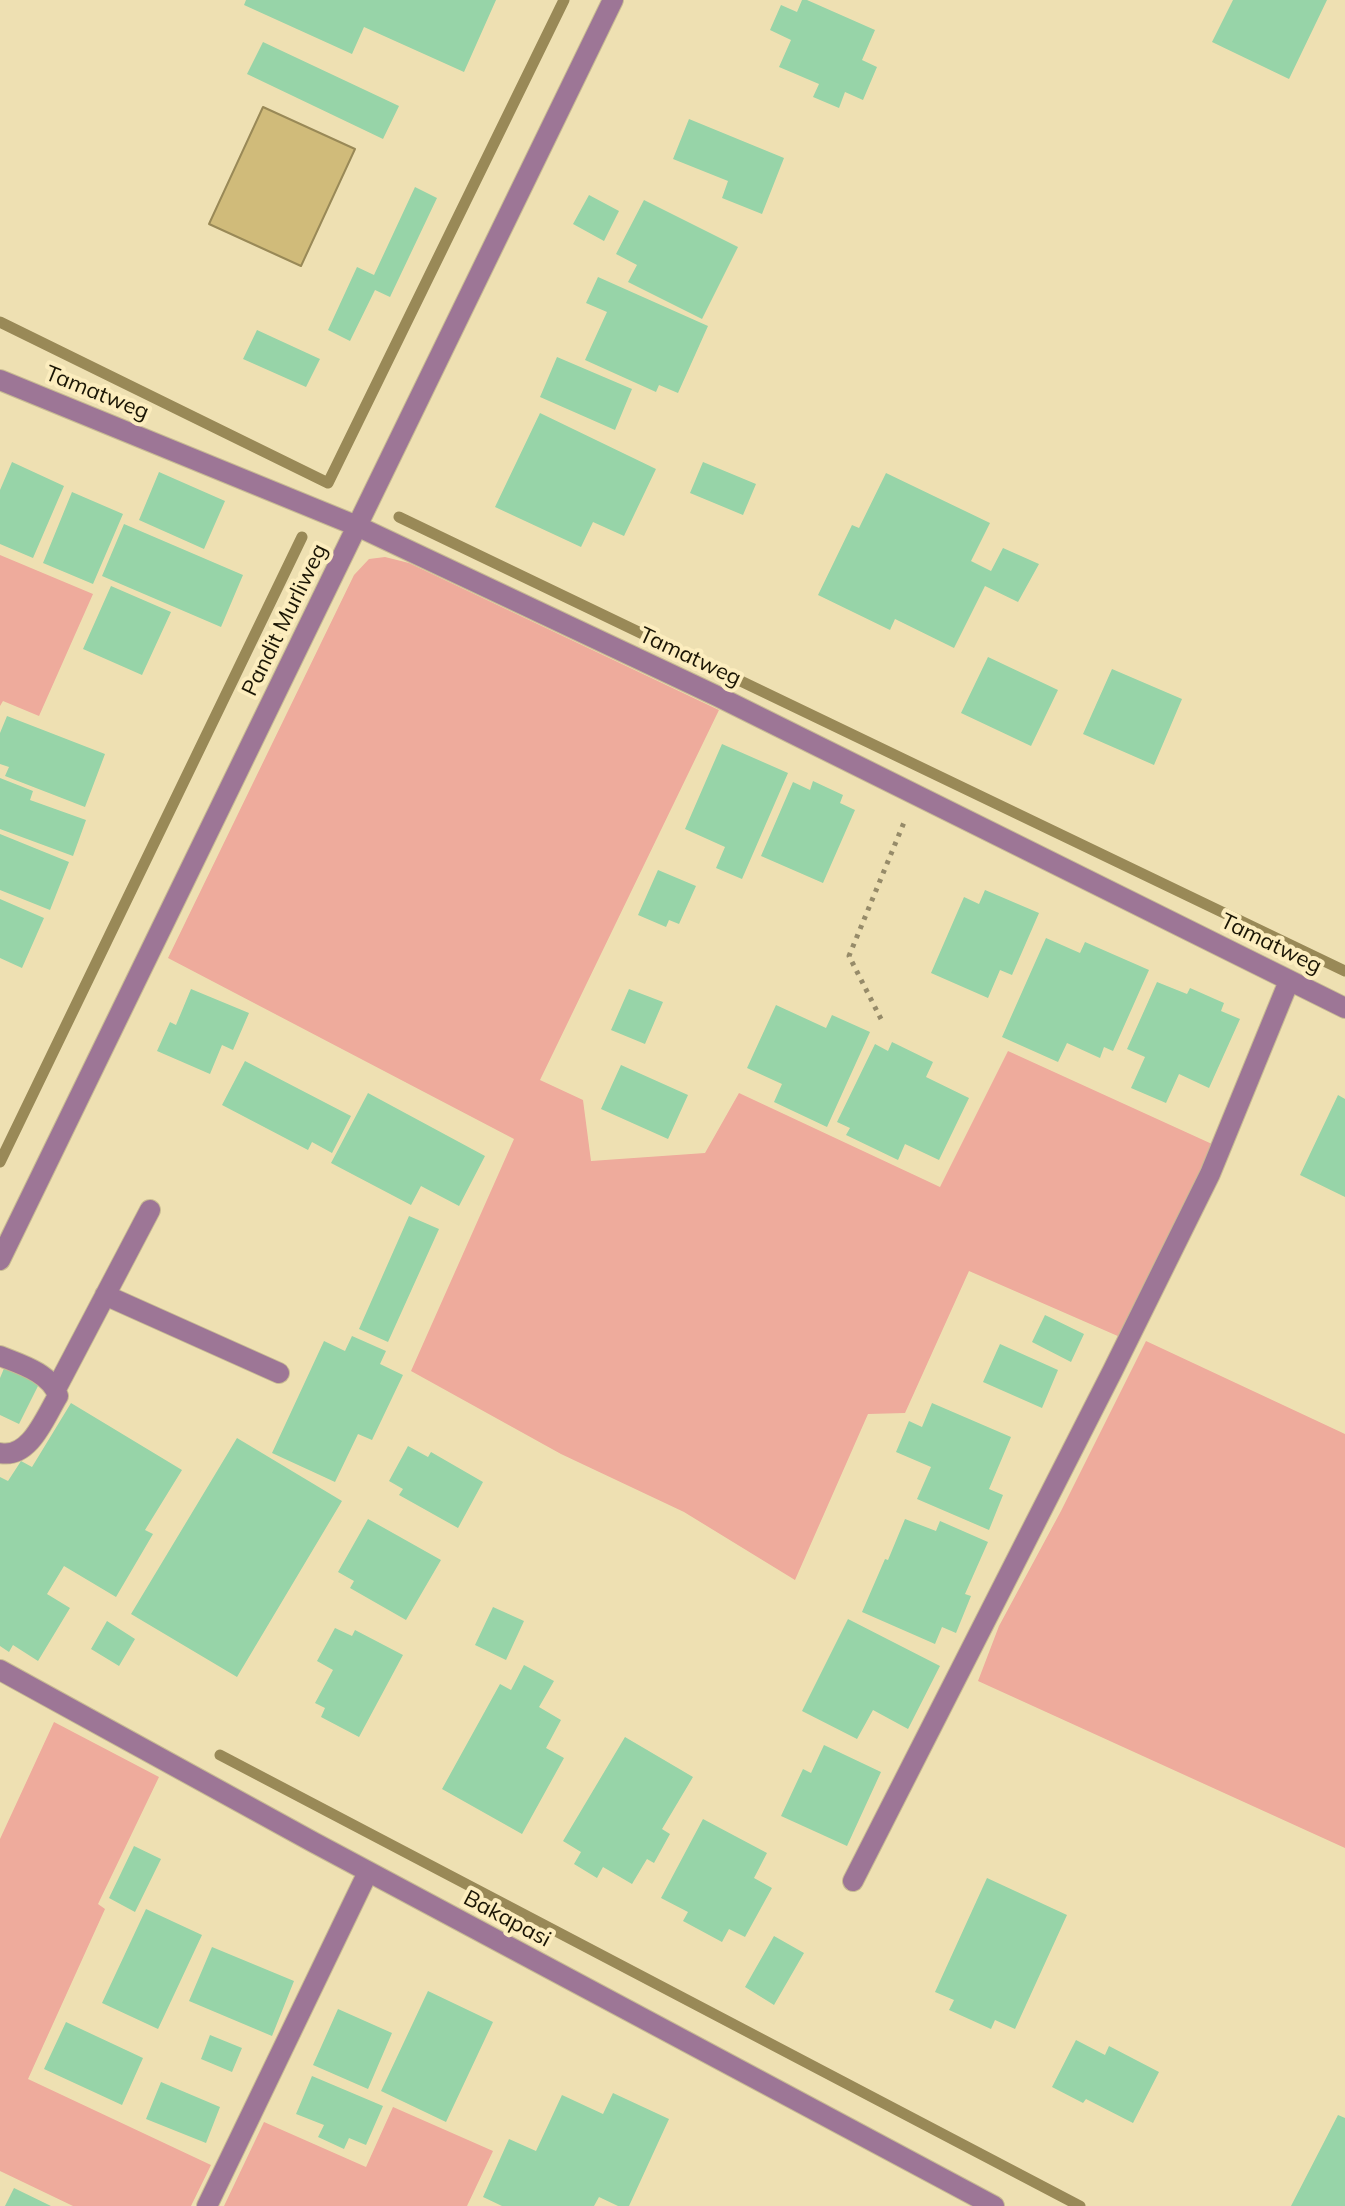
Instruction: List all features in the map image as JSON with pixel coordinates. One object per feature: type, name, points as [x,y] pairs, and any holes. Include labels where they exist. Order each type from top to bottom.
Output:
[{"type":"street","name":"Pandit Murliweg","points":[[0,1260],[613,0]]},
{"type":"street","name":"Tamatweg","points":[[0,380],[357,526],[705,690],[1345,1008]]},
{"type":"street","points":[[853,1881],[1210,1174],[1289,981]]},
{"type":"street","points":[[56,1389],[150,1210]]},
{"type":"street","points":[[105,1295],[279,1373]]},
{"type":"street","points":[[0,1356],[47,1379],[58,1396],[28,1444],[14,1453],[0,1453]]},
{"type":"street","name":"Bakapasi","points":[[0,1670],[368,1872],[994,2206]]},
{"type":"street","points":[[207,2206],[368,1872]]},
{"type":"path","points":[[881,1019],[849,956],[916,793]]},
{"type":"shaded area","points":[[263,107],[355,149],[301,266],[209,224]]},
{"type":"shaded area","points":[[0,555],[93,594],[39,716],[3,701],[0,706]]},
{"type":"shaded area","points":[[385,557],[409,563],[719,710],[540,1080],[583,1100],[591,1161],[705,1153],[739,1093],[940,1187],[1008,1051],[1212,1144],[1203,1169],[1120,1337],[969,1271],[905,1413],[868,1414],[795,1580],[684,1512],[561,1454],[411,1371],[514,1139],[168,958],[354,575],[369,559]]},
{"type":"shaded area","points":[[1146,1341],[1345,1434],[1345,1848],[978,1681],[999,1626]]},
{"type":"shaded area","points":[[54,1722],[159,1777],[98,1904],[105,1909],[28,2079],[211,2165],[191,2206],[73,2206],[0,2171],[0,1839]]},
{"type":"shaded area","points":[[393,2107],[493,2151],[467,2206],[224,2206],[264,2122],[366,2167]]},
{"type":"building","points":[[246,0],[496,0],[464,72],[364,27],[352,54],[244,5]]},
{"type":"building","points":[[802,0],[875,30],[862,60],[877,67],[863,100],[845,92],[839,108],[813,97],[819,84],[779,67],[791,40],[770,30],[781,5],[797,12]]},
{"type":"building","points":[[1233,0],[1327,0],[1289,79],[1212,42]]},
{"type":"building","points":[[263,42],[399,106],[383,139],[247,74]]},
{"type":"building","points":[[689,119],[784,158],[762,214],[722,198],[728,181],[673,159]]},
{"type":"building","points":[[415,187],[437,198],[390,297],[375,290],[350,341],[328,330],[357,267],[374,275]]},
{"type":"building","points":[[589,195],[619,211],[604,241],[573,224]]},
{"type":"building","points":[[644,200],[738,247],[702,319],[628,282],[637,265],[616,254]]},
{"type":"building","points":[[598,277],[708,326],[678,393],[659,385],[656,392],[585,360],[607,312],[586,303]]},
{"type":"building","points":[[257,330],[320,359],[306,387],[243,359]]},
{"type":"building","points":[[557,357],[632,389],[615,430],[540,397]]},
{"type":"building","points":[[540,413],[656,469],[624,536],[593,522],[581,547],[495,507]]},
{"type":"building","points":[[12,462],[64,486],[33,558],[0,544],[0,490]]},
{"type":"building","points":[[703,462],[756,484],[743,515],[690,493]]},
{"type":"building","points":[[159,472],[225,501],[204,549],[139,520]]},
{"type":"building","points":[[886,473],[990,523],[971,561],[991,571],[1003,548],[1039,564],[1018,602],[985,586],[954,648],[895,619],[890,630],[818,595],[852,525],[859,528]]},
{"type":"building","points":[[72,492],[123,514],[93,584],[43,563]]},
{"type":"building","points":[[124,524],[243,575],[221,627],[102,576]]},
{"type":"building","points":[[111,586],[171,612],[142,675],[83,649]]},
{"type":"building","points":[[988,657],[1058,690],[1031,746],[961,713]]},
{"type":"building","points":[[1112,669],[1182,699],[1154,765],[1083,734]]},
{"type":"building","points":[[7,716],[105,754],[85,807],[5,776],[9,767],[0,764],[0,733]]},
{"type":"building","points":[[722,744],[788,773],[742,879],[716,868],[725,847],[685,829]]},
{"type":"building","points":[[0,778],[33,791],[30,800],[86,820],[73,856],[0,829]]},
{"type":"building","points":[[813,781],[843,795],[840,803],[855,810],[823,883],[761,856],[793,782],[810,790]]},
{"type":"building","points":[[0,834],[69,862],[50,910],[0,890]]},
{"type":"building","points":[[658,870],[696,886],[679,924],[669,920],[666,927],[638,915]]},
{"type":"building","points":[[985,890],[1039,913],[1012,975],[1000,970],[988,998],[931,973],[964,897],[979,904]]},
{"type":"building","points":[[0,899],[44,918],[22,968],[0,958]]},
{"type":"building","points":[[1046,938],[1080,953],[1085,942],[1149,970],[1113,1051],[1104,1047],[1100,1058],[1067,1043],[1058,1062],[1002,1037]]},
{"type":"building","points":[[1157,982],[1187,994],[1190,988],[1224,1003],[1221,1011],[1240,1019],[1209,1088],[1179,1074],[1166,1103],[1131,1088],[1145,1057],[1127,1049]]},
{"type":"building","points":[[191,989],[249,1013],[233,1050],[222,1045],[210,1074],[157,1051],[170,1022],[176,1025]]},
{"type":"building","points":[[629,989],[663,1002],[645,1044],[611,1030]]},
{"type":"building","points":[[776,1005],[826,1028],[832,1015],[870,1032],[827,1127],[774,1102],[782,1084],[747,1068]]},
{"type":"building","points":[[892,1042],[933,1062],[926,1077],[969,1098],[939,1160],[905,1144],[898,1160],[846,1135],[850,1128],[837,1122],[875,1044],[888,1051]]},
{"type":"building","points":[[245,1061],[351,1116],[332,1153],[312,1142],[308,1150],[222,1105]]},
{"type":"building","points":[[621,1065],[688,1095],[668,1139],[601,1109]]},
{"type":"building","points":[[368,1093],[485,1156],[459,1206],[421,1186],[411,1205],[331,1163]]},
{"type":"building","points":[[1338,1095],[1345,1099],[1345,1197],[1300,1175]]},
{"type":"building","points":[[409,1216],[439,1229],[388,1342],[359,1329]]},
{"type":"building","points":[[1045,1315],[1084,1334],[1071,1362],[1032,1342]]},
{"type":"building","points":[[352,1336],[386,1351],[380,1364],[403,1375],[372,1440],[358,1434],[335,1482],[272,1453],[324,1341],[345,1351]]},
{"type":"building","points":[[1000,1344],[1058,1370],[1042,1408],[983,1382]]},
{"type":"building","points":[[5,1366],[40,1382],[19,1424],[0,1415],[0,1378]]},
{"type":"building","points":[[71,1403],[182,1470],[145,1530],[153,1534],[116,1597],[64,1566],[47,1594],[70,1608],[38,1661],[13,1645],[9,1652],[0,1646],[0,1477],[8,1481],[21,1461],[32,1467]]},
{"type":"building","points":[[932,1403],[1011,1437],[989,1489],[1003,1495],[989,1530],[917,1499],[931,1467],[896,1452],[909,1421],[922,1427]]},
{"type":"building","points":[[237,1438],[342,1501],[237,1677],[131,1614]]},
{"type":"building","points":[[408,1446],[428,1457],[431,1452],[483,1482],[458,1528],[399,1495],[403,1489],[389,1481]]},
{"type":"building","points":[[368,1519],[441,1560],[406,1620],[350,1588],[354,1581],[338,1572]]},
{"type":"building","points":[[905,1519],[936,1531],[940,1521],[988,1542],[965,1594],[971,1596],[956,1633],[942,1627],[935,1644],[862,1612]]},
{"type":"building","points":[[493,1607],[524,1621],[506,1660],[475,1645]]},
{"type":"building","points":[[848,1619],[940,1666],[908,1729],[873,1710],[857,1739],[802,1711]]},
{"type":"building","points":[[107,1621],[135,1639],[119,1666],[91,1649]]},
{"type":"building","points":[[335,1628],[352,1636],[355,1630],[403,1655],[359,1737],[321,1717],[325,1708],[315,1703],[333,1670],[317,1661]]},
{"type":"building","points":[[524,1665],[554,1681],[539,1707],[561,1720],[546,1748],[564,1758],[522,1834],[442,1789],[500,1684],[511,1690]]},
{"type":"building","points":[[625,1737],[693,1777],[662,1829],[670,1834],[654,1863],[647,1859],[632,1884],[603,1867],[597,1878],[574,1864],[581,1852],[563,1841]]},
{"type":"building","points":[[824,1745],[881,1772],[847,1846],[781,1816],[803,1769],[811,1773]]},
{"type":"building","points":[[703,1819],[767,1853],[754,1878],[772,1888],[745,1937],[729,1929],[722,1942],[683,1921],[688,1912],[661,1898]]},
{"type":"building","points":[[134,1846],[161,1859],[135,1912],[109,1898]]},
{"type":"building","points":[[987,1878],[1067,1915],[1015,2029],[995,2020],[991,2029],[949,2010],[954,2000],[935,1992]]},
{"type":"building","points":[[146,1909],[202,1935],[158,2029],[102,2003]]},
{"type":"building","points":[[774,1936],[804,1953],[774,2005],[745,1987]]},
{"type":"building","points":[[212,1947],[294,1981],[272,2036],[189,2001]]},
{"type":"building","points":[[428,1991],[493,2022],[446,2122],[381,2091]]},
{"type":"building","points":[[338,2009],[392,2033],[368,2089],[313,2065]]},
{"type":"building","points":[[66,2022],[143,2058],[122,2105],[44,2069]]},
{"type":"building","points":[[210,2035],[242,2048],[232,2072],[201,2059]]},
{"type":"building","points":[[1076,2040],[1105,2055],[1109,2046],[1159,2072],[1133,2123],[1086,2099],[1083,2103],[1052,2087]]},
{"type":"building","points":[[312,2076],[383,2106],[366,2145],[349,2138],[344,2149],[318,2137],[324,2125],[296,2114]]},
{"type":"building","points":[[161,2082],[220,2107],[206,2143],[146,2119]]},
{"type":"building","points":[[613,2093],[669,2119],[629,2206],[618,2206],[599,2197],[594,2206],[502,2206],[483,2197],[509,2139],[536,2151],[562,2095],[603,2114]]},
{"type":"building","points":[[1338,2115],[1345,2118],[1345,2206],[1291,2206]]},
{"type":"building","points":[[14,2188],[51,2206],[5,2206]]},
{"type":"waterway","points":[[0,322],[328,483],[564,0]]},
{"type":"waterway","points":[[399,517],[1345,971]]},
{"type":"waterway","points":[[0,1162],[302,537]]},
{"type":"waterway","points":[[220,1755],[1080,2206]]}]
